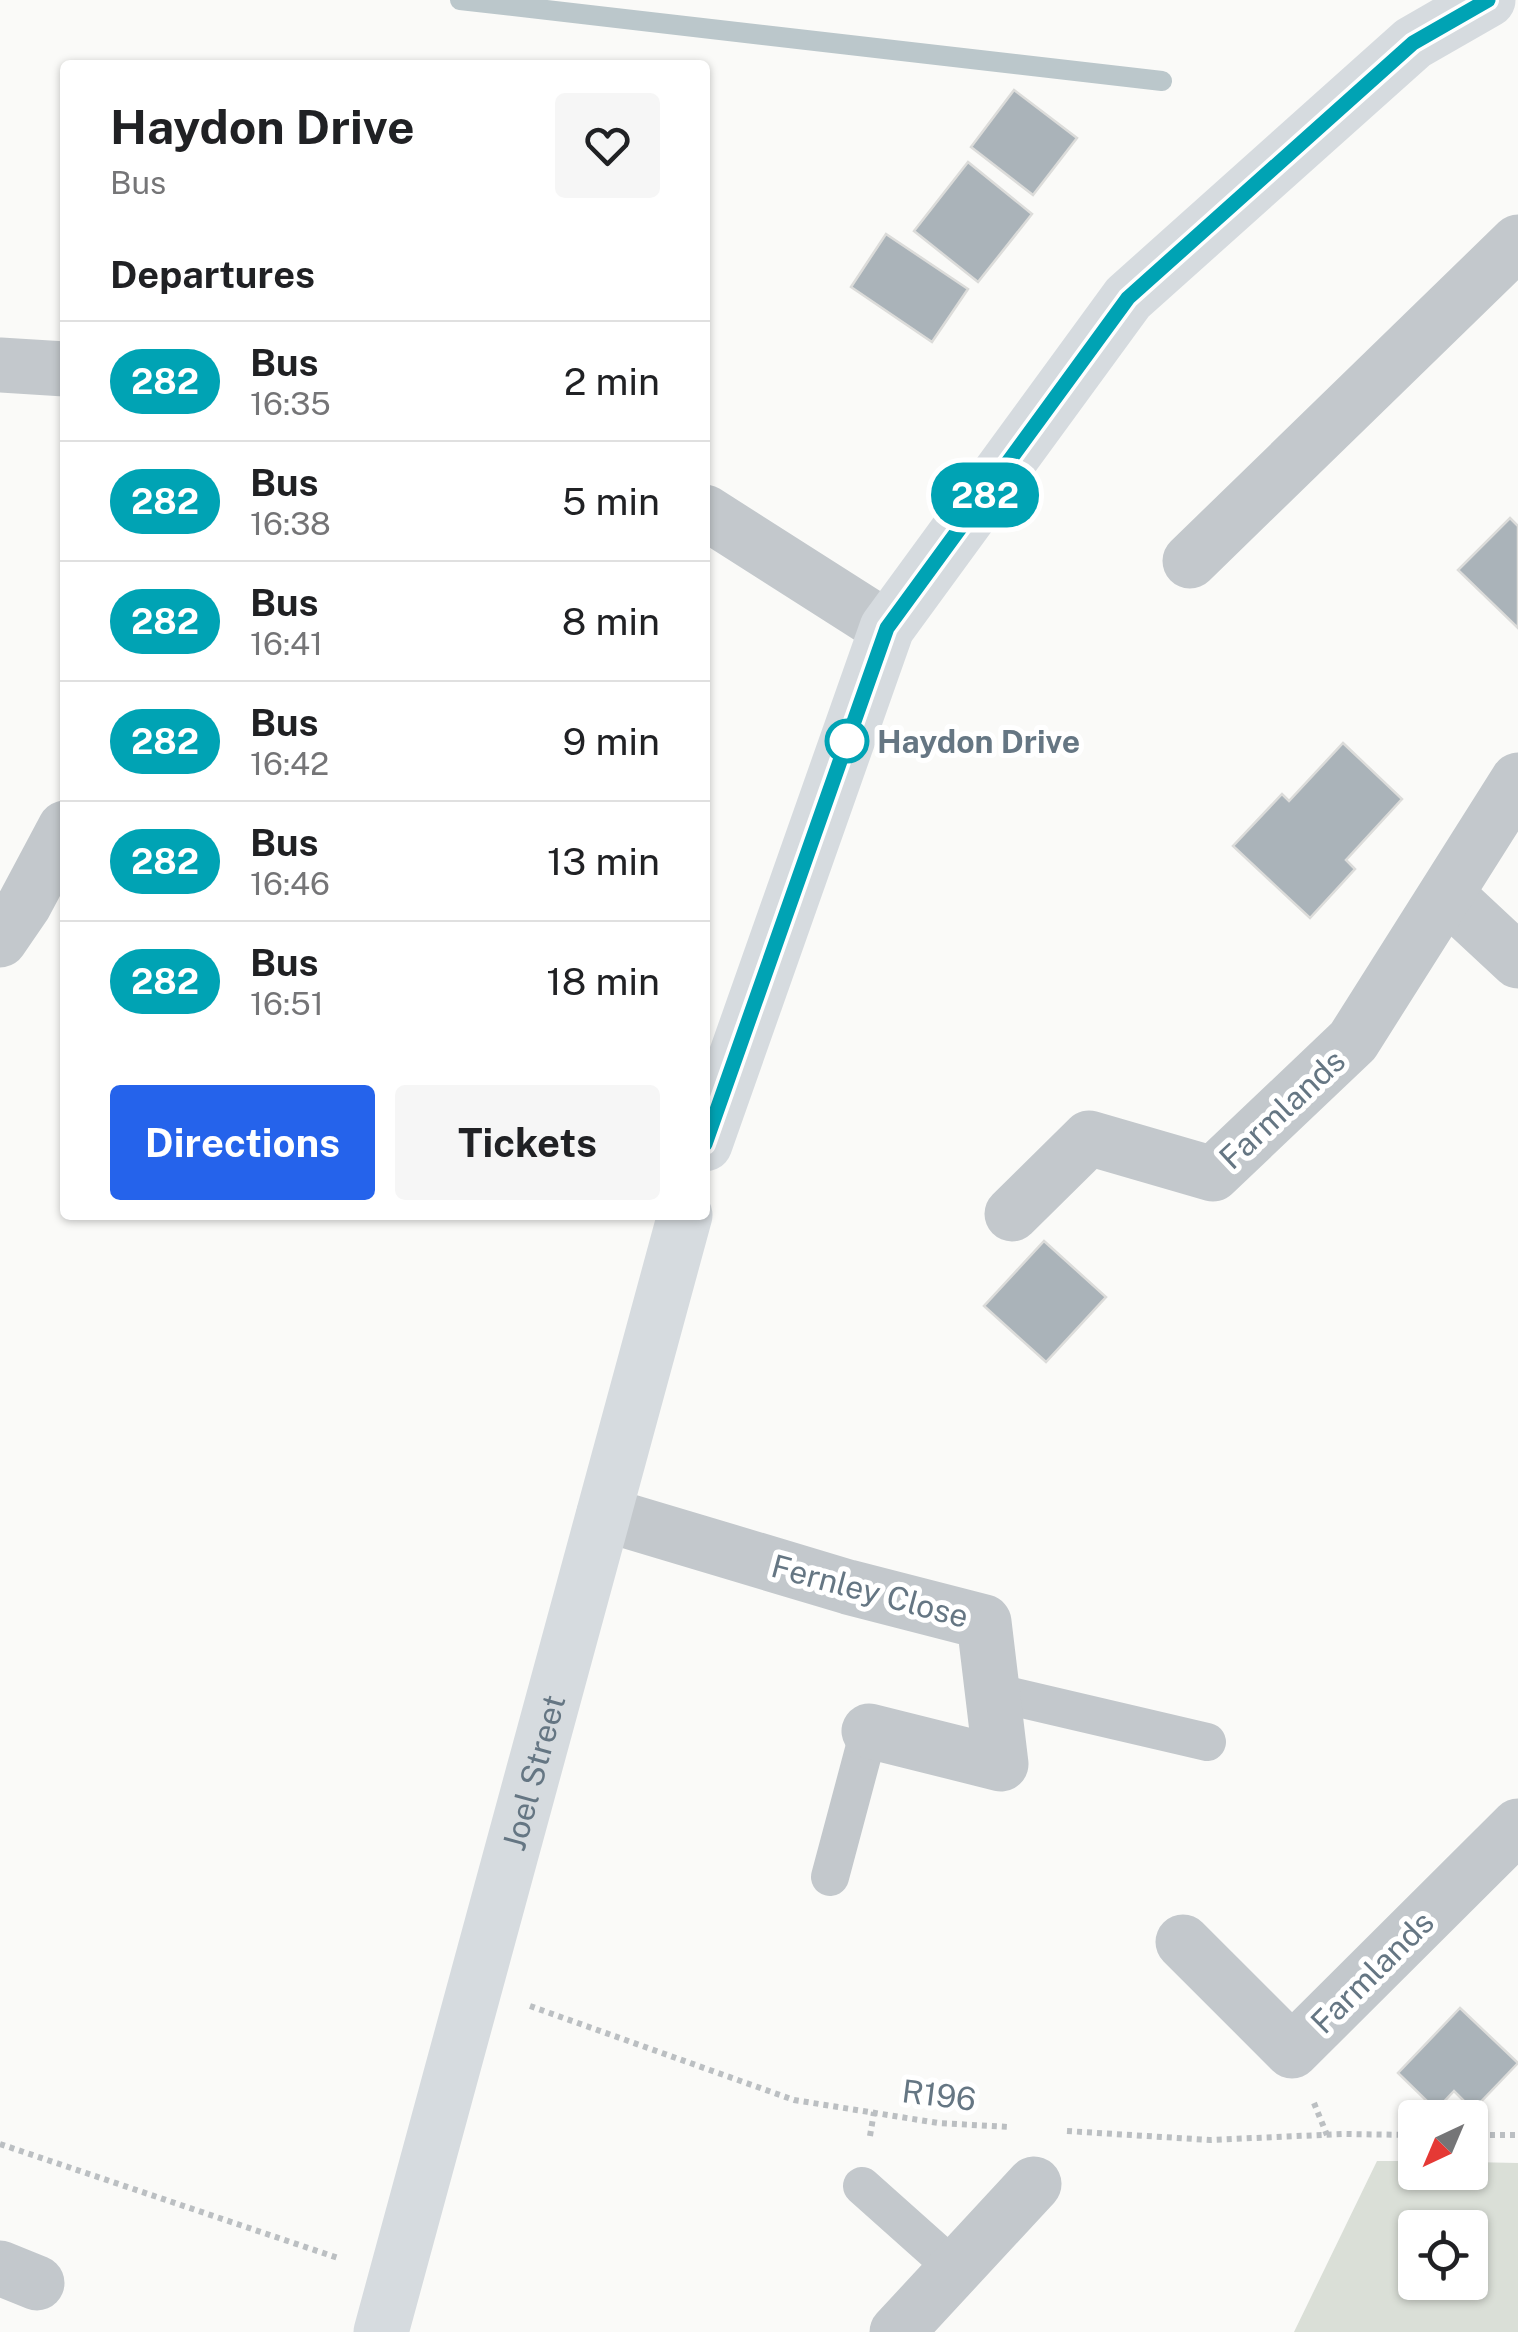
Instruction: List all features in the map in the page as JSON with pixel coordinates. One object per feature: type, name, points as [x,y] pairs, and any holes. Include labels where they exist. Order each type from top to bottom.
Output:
[{"type":"main road","points":[[710,1130],[887,628],[1128,298],[1413,43],[1488,0]]},
{"type":"main road","name":"Joel Street","points":[[381,2332],[684,1220]]},
{"type":"street","points":[[1190,561],[1518,242]]},
{"type":"street","points":[[0,365],[60,369]]},
{"type":"street","points":[[710,515],[887,628]]},
{"type":"street","name":"Farmlands","points":[[1012,1214],[1089,1138],[1213,1174],[1353,1041],[1518,780]]},
{"type":"street","points":[[0,940],[24,905],[60,837]]},
{"type":"street","points":[[1447,895],[1518,961]]},
{"type":"street","name":"Fernley Close","points":[[604,1514],[848,1587],[984,1622],[1001,1764],[868,1731]]},
{"type":"street","name":"Farmlands","points":[[1183,1942],[1292,2051],[1518,1826]]},
{"type":"street","points":[[897,2332],[1034,2184]]},
{"type":"lane","points":[[993,1692],[1207,1742]]},
{"type":"lane","points":[[830,1877],[868,1731]]},
{"type":"lane","points":[[862,2186],[955,2269]]},
{"type":"path","name":"R196","points":[[477,1987],[794,2100],[938,2123],[1026,2128]]},
{"type":"path","points":[[1061,2130],[1210,2140],[1398,2134]]},
{"type":"path","points":[[1488,2135],[1518,2136]]},
{"type":"path","points":[[0,2144],[396,2278]]},
{"type":"shaded area","points":[[1377,2161],[1398,2161],[1398,2190],[1488,2190],[1488,2162],[1518,2163],[1518,2332],[1294,2332]]},
{"type":"building","points":[[1014,90],[1077,138],[1033,195],[971,147]]},
{"type":"building","points":[[968,162],[1032,214],[978,282],[914,231]]},
{"type":"building","points":[[886,234],[968,289],[932,342],[851,287]]},
{"type":"building","points":[[1510,518],[1518,526],[1518,628],[1458,570]]},
{"type":"building","points":[[1343,743],[1402,799],[1346,860],[1355,869],[1310,918],[1233,846],[1282,794],[1289,801]]},
{"type":"building","points":[[1044,1241],[1106,1297],[1046,1362],[984,1306]]},
{"type":"building","points":[[1460,2008],[1518,2063],[1483,2100],[1463,2100],[1454,2091],[1445,2100],[1426,2100],[1398,2073]]},
{"type":"waterway","points":[[460,0],[1162,81]]},
{"type":"bus line","name":"282","points":[[710,1130],[887,628],[1128,298],[1413,43],[1488,0]]},
{"type":"place","name":"Haydon Drive","points":[[847,741]]}]
